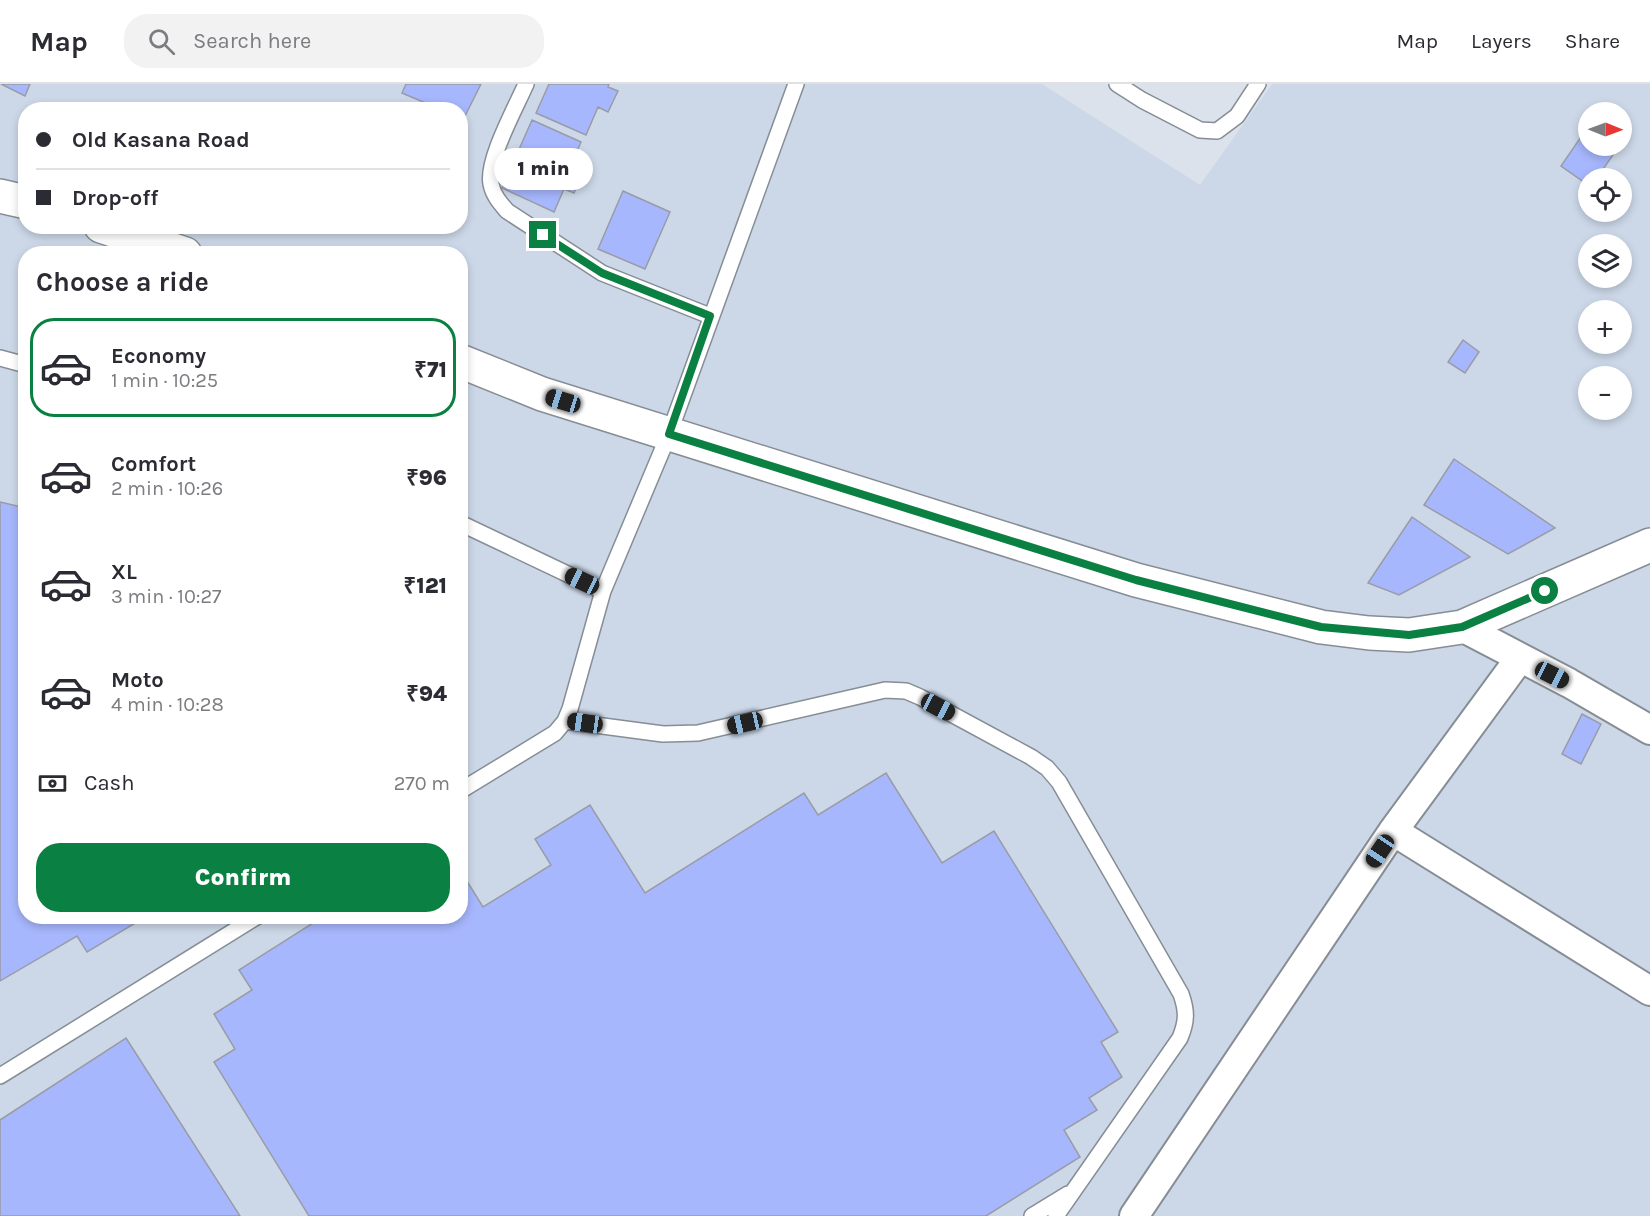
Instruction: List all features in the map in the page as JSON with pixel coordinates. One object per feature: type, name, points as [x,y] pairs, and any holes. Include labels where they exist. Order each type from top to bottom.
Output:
[{"type":"street","points":[[0,196],[18,200]]},
{"type":"street","points":[[124,234],[161,246]]},
{"type":"street","points":[[468,364],[542,394],[1136,580],[1321,627],[1409,635],[1462,627],[1650,545]]},
{"type":"street","points":[[1462,627],[1569,683],[1650,730]]},
{"type":"street","points":[[1134,1216],[1393,831],[1520,658]]},
{"type":"street","points":[[1393,831],[1650,991]]},
{"type":"lane","points":[[526,84],[492,160],[490,182],[496,198],[507,211],[602,273],[710,316]]},
{"type":"lane","points":[[468,786],[555,733],[565,721],[603,591],[669,434],[796,84]]},
{"type":"lane","points":[[1117,84],[1142,100],[1200,130],[1216,130],[1237,116],[1258,84]]},
{"type":"lane","points":[[0,358],[18,363]]},
{"type":"lane","points":[[468,528],[603,591]]},
{"type":"lane","points":[[565,721],[663,734],[690,734],[885,690],[906,691],[1031,757],[1047,768],[1059,782],[1181,994],[1186,1008],[1186,1023],[1180,1038],[1056,1216]]},
{"type":"lane","points":[[0,1076],[245,924]]},
{"type":"lane","points":[[1032,1216],[1072,1191]]},
{"type":"shaded area","points":[[0,84],[1042,84],[1200,185],[1272,84],[1650,84],[1650,1216],[0,1216]]},
{"type":"building","points":[[1,84],[30,84],[25,96]]},
{"type":"building","points":[[406,84],[481,84],[468,110],[468,102],[423,102],[402,93]]},
{"type":"building","points":[[549,84],[609,84],[608,87],[618,91],[608,112],[598,107],[586,135],[536,113]]},
{"type":"building","points":[[532,120],[581,142],[570,168],[582,174],[574,193],[564,189],[554,212],[502,188]]},
{"type":"building","points":[[1578,141],[1578,156],[1612,156],[1604,168],[1578,168],[1578,178],[1561,166]]},
{"type":"building","points":[[623,191],[670,212],[645,269],[598,249]]},
{"type":"building","points":[[1463,340],[1479,352],[1465,373],[1448,362]]},
{"type":"building","points":[[1454,459],[1555,528],[1508,554],[1424,505]]},
{"type":"building","points":[[0,502],[18,506],[18,924],[134,924],[87,952],[77,936],[0,981]]},
{"type":"building","points":[[1412,517],[1470,557],[1399,595],[1368,583]]},
{"type":"building","points":[[1582,714],[1601,724],[1581,764],[1562,754]]},
{"type":"building","points":[[886,773],[942,863],[994,831],[1118,1032],[1101,1042],[1122,1077],[1089,1098],[1097,1110],[1064,1130],[1080,1157],[986,1216],[309,1216],[214,1062],[235,1049],[214,1014],[252,990],[239,970],[311,924],[468,924],[468,883],[483,907],[551,865],[535,839],[590,805],[645,893],[804,793],[818,815]]},
{"type":"building","points":[[126,1038],[240,1216],[0,1216],[0,1120]]},
{"type":"route","points":[[543,235],[602,273],[710,316],[669,434],[1136,580],[1321,627],[1409,635],[1462,627],[1545,591]]}]
